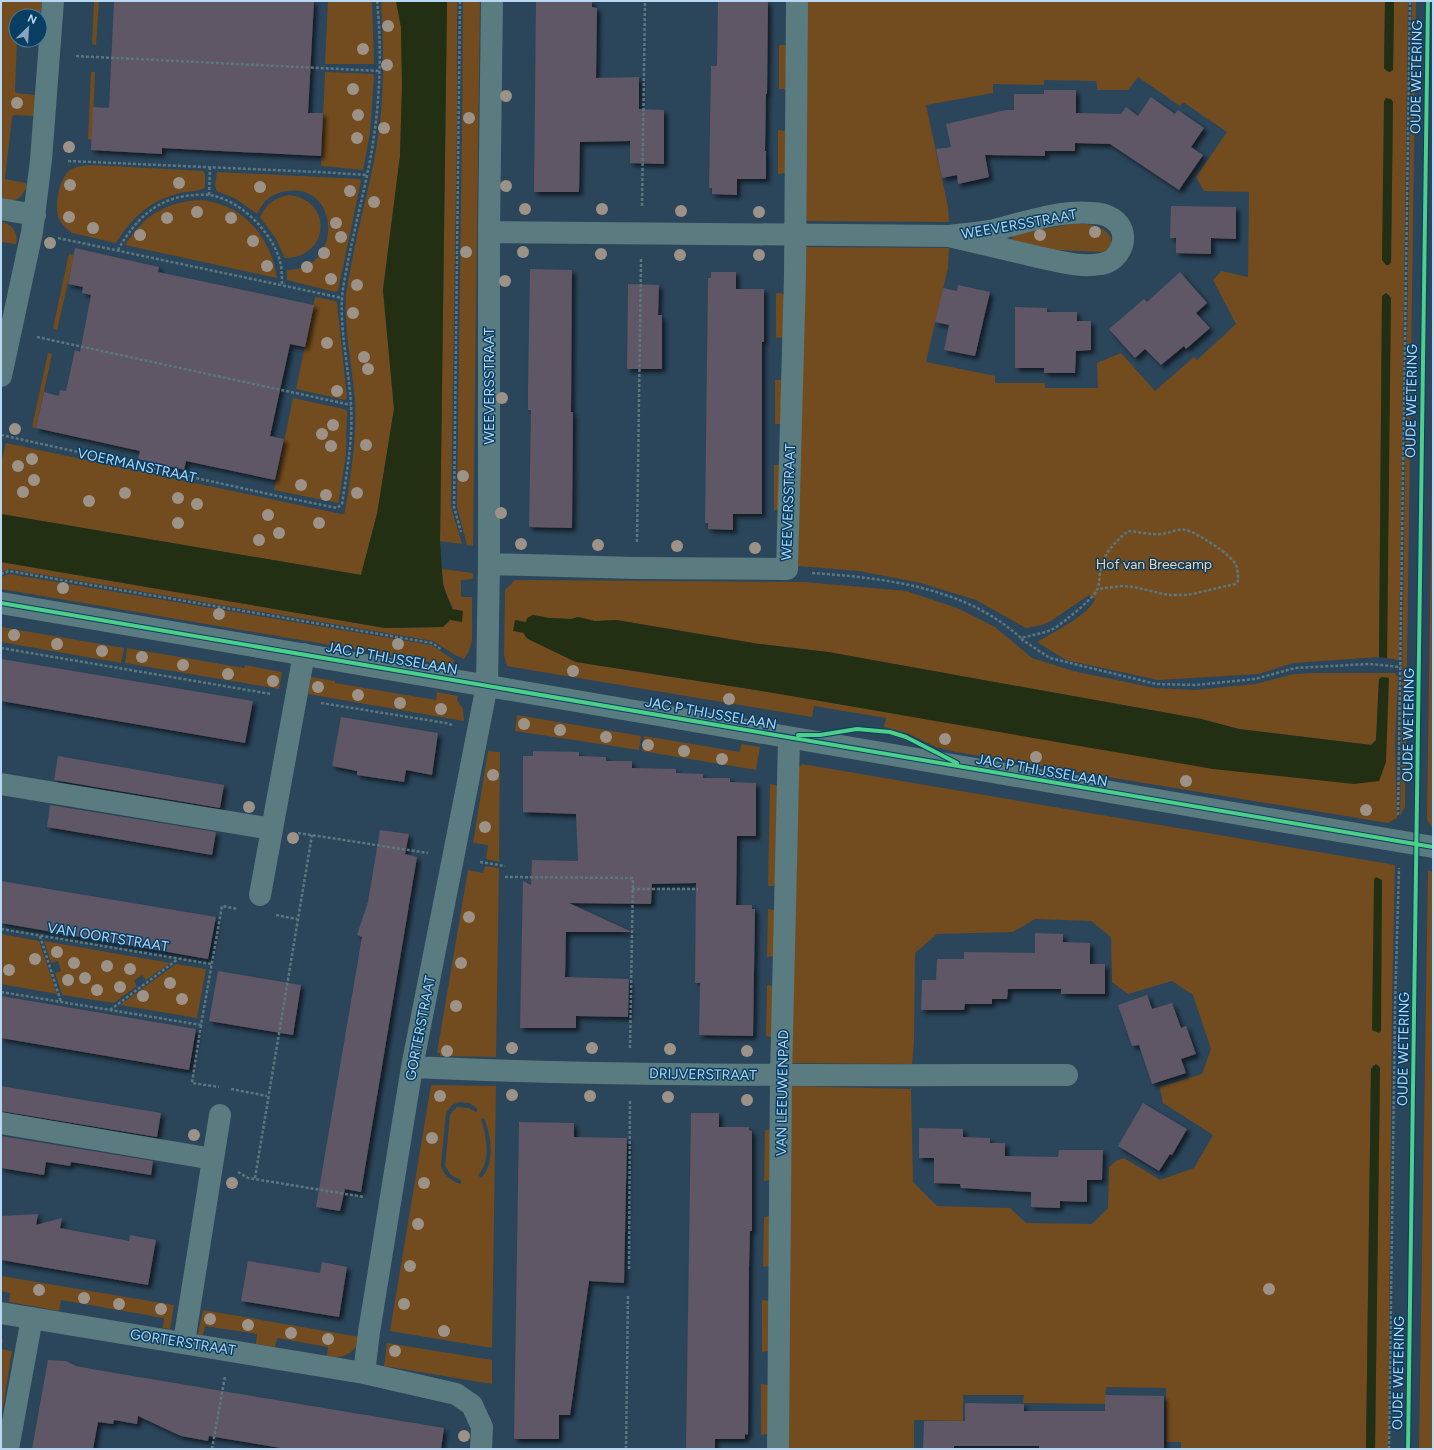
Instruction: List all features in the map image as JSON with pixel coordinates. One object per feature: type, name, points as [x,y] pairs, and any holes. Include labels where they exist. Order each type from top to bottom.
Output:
[{"type":"street","points":[[1,376],[33,224],[41,160],[53,1]]},
{"type":"street","name":"WEEVERSSTRAAT","points":[[487,685],[489,564],[489,232],[492,1]]},
{"type":"street","name":"WEEVERSSTRAAT","points":[[489,564],[636,568],[787,568],[795,235],[797,1]]},
{"type":"street","points":[[1,209],[33,224]]},
{"type":"street","name":"WEEVERSSTRAAT","points":[[489,232],[949,236],[992,230],[1060,214],[1080,212],[1105,215],[1114,219],[1120,227],[1123,236],[1122,246],[1118,254],[1111,261],[1102,264],[1088,265],[1064,262],[949,236]]},
{"type":"street","name":"JAC P THIJSSELAAN","points":[[1,603],[1417,844]]},
{"type":"street","points":[[260,895],[304,654]]},
{"type":"street","name":"GORTERSTRAAT","points":[[364,1373],[369,1332],[412,1067],[487,685]]},
{"type":"street","name":"VAN LEEUWENPAD","points":[[778,1449],[781,1076],[789,738]]},
{"type":"street","points":[[1,784],[272,829]]},
{"type":"street","name":"DRIJVERSTRAAT","points":[[412,1067],[512,1071],[781,1076],[1067,1075]]},
{"type":"street","points":[[184,1342],[220,1115]]},
{"type":"street","points":[[1,1123],[213,1159]]},
{"type":"street","name":"GORTERSTRAAT","points":[[1,1313],[184,1342],[364,1373],[456,1394],[472,1405],[482,1427],[481,1449]]},
{"type":"street","points":[[8,1449],[32,1318]]},
{"type":"path","points":[[11,332],[351,405],[344,339],[342,298],[356,223],[367,175],[376,119],[379,71],[377,1]]},
{"type":"path","points":[[460,1],[454,507],[464,545],[489,564]]},
{"type":"path","points":[[636,568],[645,1]]},
{"type":"path","points":[[1389,1449],[1395,1006],[1417,844],[1398,818],[1410,1]]},
{"type":"path","points":[[49,55],[379,71]]},
{"type":"path","points":[[41,160],[367,175]]},
{"type":"path","points":[[209,195],[210,167]]},
{"type":"path","points":[[118,250],[126,235],[155,207],[167,201],[184,197],[209,195],[233,204],[258,222],[267,234],[279,257],[282,268],[282,285]]},
{"type":"path","points":[[33,224],[118,250],[342,298]]},
{"type":"path","points":[[1021,638],[1053,629],[1092,597],[1098,589],[1101,566],[1107,553],[1128,531],[1162,534],[1186,530],[1220,550],[1233,560],[1238,573],[1238,581],[1234,584],[1188,595],[1168,595],[1134,586],[1098,589]]},
{"type":"path","points":[[787,568],[803,572],[887,580],[951,597],[984,612],[1010,628],[1021,638],[1050,658],[1156,684],[1196,686],[1255,679],[1295,668],[1369,664],[1401,667]]},
{"type":"path","points":[[1,574],[9,571],[432,643],[443,651]]},
{"type":"path","points":[[1,648],[446,723],[477,735]]},
{"type":"path","points":[[272,829],[505,866]]},
{"type":"path","points":[[255,1178],[312,835]]},
{"type":"path","points":[[505,877],[632,878],[629,1269]]},
{"type":"path","points":[[632,890],[698,889]]},
{"type":"path","points":[[243,909],[222,906],[192,1083],[268,1096]]},
{"type":"path","points":[[271,914],[297,919]]},
{"type":"path","points":[[40,936],[61,1002]]},
{"type":"path","points":[[110,1010],[178,958]]},
{"type":"path","points":[[1,992],[201,1025]]},
{"type":"path","points":[[213,1159],[248,1178],[390,1201]]},
{"type":"path","points":[[626,1449],[628,1294]]},
{"type":"path","points":[[212,1449],[229,1350]]},
{"type":"green space","points":[[1,1],[42,1],[41,8],[8,8],[8,48],[17,48],[15,91],[16,93],[36,95],[34,116],[14,115],[12,117],[5,179],[25,183],[27,186],[25,191],[17,199],[1,202]]},
{"type":"green space","points":[[94,1],[99,1],[96,45],[92,44]]},
{"type":"green space","points":[[328,1],[372,1],[374,64],[325,64]]},
{"type":"green space","points":[[381,1],[396,1],[401,27],[402,86],[400,156],[383,290],[394,409],[377,514],[361,575],[1,514],[1,463],[6,443],[344,514],[353,456],[355,428],[355,400],[347,334],[346,294],[353,255],[374,162],[379,131],[383,75]]},
{"type":"green space","points":[[447,1],[457,1],[457,123],[451,507],[462,544],[440,541]]},
{"type":"green space","points":[[463,1],[480,1],[473,546],[467,545],[457,507]]},
{"type":"green space","name":"Hof van Breecamp","points":[[805,1],[1385,1],[1384,68],[1388,72],[1393,70],[1394,1],[1408,1],[1399,660],[1387,658],[1390,296],[1386,293],[1382,296],[1379,657],[1293,663],[1259,674],[1158,680],[1066,660],[1037,642],[1060,629],[1086,611],[1095,599],[1089,595],[1051,621],[1042,625],[1026,628],[976,600],[921,583],[859,571],[798,566],[803,247],[949,248],[948,268],[926,362],[995,376],[995,383],[1045,383],[1045,388],[1098,388],[1097,363],[1121,353],[1155,391],[1194,357],[1197,360],[1236,324],[1213,280],[1221,271],[1248,277],[1249,192],[1204,191],[1196,177],[1227,132],[1183,102],[1180,106],[1138,77],[1128,90],[1098,90],[1096,81],[1044,80],[1044,85],[993,84],[993,93],[926,105],[948,207],[949,222],[803,221]],"holes":[[[1393,101],[1391,262],[1389,265]]]},
{"type":"green space","points":[[1412,1],[1416,1],[1405,807],[1400,816]]},
{"type":"green space","points":[[779,45],[787,45],[785,89],[779,89]]},
{"type":"green space","points":[[91,72],[95,72],[92,140],[88,139]]},
{"type":"green space","points":[[325,72],[373,74],[374,76],[370,133],[363,170],[321,166]]},
{"type":"green space","points":[[778,130],[785,131],[786,173],[778,174]]},
{"type":"green space","points":[[91,165],[203,171],[205,174],[205,188],[170,196],[151,205],[129,225],[116,243],[72,233],[59,219],[57,200],[63,179],[72,169],[80,166]]},
{"type":"green space","points":[[217,172],[360,179],[361,181],[338,291],[335,292],[287,280],[287,270],[305,266],[318,257],[326,243],[328,228],[325,212],[318,200],[305,192],[287,191],[277,193],[266,201],[257,214],[236,199],[217,191],[215,186]]},
{"type":"green space","points":[[288,195],[303,199],[313,207],[319,217],[321,228],[318,239],[311,249],[300,255],[285,258],[276,239],[260,217],[265,208],[271,202]]},
{"type":"green space","points":[[202,200],[217,203],[231,209],[243,216],[253,226],[269,249],[277,278],[125,245],[140,225],[158,212],[178,203]]},
{"type":"green space","points":[[1,221],[8,224],[14,230],[17,240],[16,244],[1,242]]},
{"type":"green space","points":[[1076,223],[1091,225],[1104,230],[1111,237],[1111,246],[1105,251],[1101,252],[1057,250],[1011,240],[1014,235]]},
{"type":"green space","points":[[69,254],[74,255],[57,330],[53,328]]},
{"type":"green space","points":[[776,293],[781,293],[785,296],[784,337],[776,338]]},
{"type":"green space","points":[[315,297],[335,301],[337,303],[347,398],[345,400],[296,389]]},
{"type":"green space","points":[[48,353],[52,354],[36,428],[32,427]]},
{"type":"green space","points":[[775,380],[782,380],[780,424],[775,424]]},
{"type":"green space","points":[[293,398],[344,409],[347,411],[346,454],[338,503],[274,490]]},
{"type":"green space","points":[[1433,398],[1433,830],[1427,819]]},
{"type":"green space","points":[[774,465],[780,465],[779,510],[774,510]]},
{"type":"green space","points":[[1,562],[385,628],[443,627],[453,607],[444,588],[442,569],[473,573],[473,579],[461,580],[461,597],[472,597],[472,640],[469,651],[464,659],[433,641],[9,569],[1,572]]},
{"type":"green space","points":[[9,574],[431,645],[454,660],[453,666],[1,589],[1,577]]},
{"type":"green space","points":[[515,580],[805,582],[906,591],[957,608],[995,627],[1032,658],[1073,671],[1155,688],[1195,690],[1255,684],[1294,674],[1395,673],[1398,677],[1395,743],[1397,818],[1388,823],[956,752],[936,747],[907,733],[884,727],[886,718],[814,706],[812,717],[507,666],[504,655],[505,590]],"holes":[[[533,615],[549,618],[571,619],[578,617],[595,621],[616,620],[759,644],[828,652],[1201,719],[1239,729],[1371,745],[1376,740],[1379,679],[1382,677],[1389,678],[1379,781],[756,690],[576,662],[530,640],[524,634],[516,620],[526,622]]]},
{"type":"green space","points":[[1,627],[124,648],[121,663],[1,642]]},
{"type":"green space","points":[[127,648],[244,668],[245,665],[282,672],[279,689],[125,663]]},
{"type":"green space","points":[[311,677],[335,681],[335,683],[436,700],[437,692],[458,696],[457,700],[463,709],[464,721],[308,694]]},
{"type":"green space","points":[[517,715],[641,736],[639,750],[515,731]]},
{"type":"green space","points":[[644,736],[740,752],[741,744],[760,747],[756,770],[642,751]]},
{"type":"green space","points":[[488,751],[500,752],[499,862],[486,859],[488,845],[473,843]]},
{"type":"green space","points":[[802,764],[1395,865],[1392,1003],[1388,1449],[1375,1449],[1380,1068],[1378,1065],[1373,1065],[1371,1069],[1366,1449],[1181,1449],[1181,1442],[1166,1442],[1166,1388],[1106,1387],[1105,1404],[1023,1403],[1024,1395],[963,1395],[963,1421],[914,1420],[914,1449],[786,1449],[791,1086],[911,1089],[913,1182],[937,1206],[1010,1208],[1026,1223],[1092,1224],[1108,1208],[1109,1167],[1116,1161],[1124,1158],[1160,1180],[1194,1168],[1213,1135],[1163,1103],[1160,1087],[1202,1074],[1211,1049],[1193,995],[1172,981],[1128,994],[1112,982],[1111,937],[1091,921],[1035,919],[1013,932],[937,934],[915,953],[914,1042],[912,1064],[791,1063],[799,767]]},
{"type":"green space","points":[[770,784],[778,786],[776,884],[773,886],[768,886]]},
{"type":"green space","points":[[485,866],[499,868],[496,1057],[440,1056],[440,1053],[437,1053],[468,870],[483,873]]},
{"type":"green space","points":[[1428,871],[1433,872],[1433,1449],[1419,1449]]},
{"type":"green space","points":[[768,909],[775,910],[774,956],[767,957]]},
{"type":"green space","points":[[1,934],[39,941],[57,994],[1,984]]},
{"type":"green space","points":[[44,941],[170,963],[146,980],[142,975],[134,981],[137,986],[114,1003],[62,995],[55,973],[61,971],[58,961],[51,963]]},
{"type":"green space","points":[[176,964],[206,969],[197,1018],[120,1005]]},
{"type":"green space","points":[[767,985],[774,986],[774,1035],[771,1037],[766,1036]]},
{"type":"green space","points":[[431,1085],[496,1086],[492,1348],[390,1331]],"holes":[[[459,1102],[469,1103],[478,1109],[476,1112],[469,1108],[457,1107],[450,1116],[445,1166],[451,1175],[461,1180],[461,1184],[448,1177],[443,1171],[441,1165],[446,1113],[452,1105]],[[484,1118],[489,1133],[491,1149],[489,1165],[481,1178],[478,1175],[485,1163],[487,1148],[481,1119]]]},
{"type":"green space","points":[[765,1130],[770,1130],[770,1180],[764,1181]]},
{"type":"green space","points":[[769,1216],[769,1266],[763,1267],[764,1217]]},
{"type":"green space","points":[[1,1276],[174,1305],[170,1329],[163,1328],[164,1318],[61,1300],[59,1311],[9,1302],[10,1293],[1,1291]]},
{"type":"green space","points":[[762,1300],[769,1301],[768,1351],[762,1352]]},
{"type":"green space","points":[[203,1310],[360,1337],[358,1343],[348,1354],[333,1357],[327,1356],[328,1347],[277,1338],[275,1347],[256,1344],[257,1334],[205,1326],[203,1335],[198,1334]]},
{"type":"green space","points":[[387,1343],[492,1360],[492,1384],[384,1366]]},
{"type":"green space","points":[[1,1349],[12,1351],[1,1419]]},
{"type":"green space","points":[[761,1384],[768,1385],[768,1434],[761,1435]]},
{"type":"shaded area","points":[[396,1],[447,1],[440,541],[443,585],[452,609],[463,611],[462,622],[450,620],[443,627],[385,628],[1,562],[1,514],[361,575],[377,514],[394,409],[383,290],[400,156],[402,86],[401,27]]},
{"type":"shaded area","points":[[1385,1],[1394,1],[1393,70],[1390,72],[1384,68]]},
{"type":"shaded area","points":[[1386,98],[1391,99],[1393,102],[1391,262],[1389,265],[1386,265],[1382,260],[1384,101]]},
{"type":"shaded area","points":[[1386,293],[1391,298],[1387,658],[1379,657],[1382,296]]},
{"type":"shaded area","points":[[533,615],[549,618],[571,619],[578,617],[595,621],[616,620],[759,644],[828,652],[1201,719],[1239,729],[1371,745],[1376,740],[1379,679],[1382,677],[1389,678],[1386,762],[1379,781],[1354,784],[1213,769],[756,690],[576,662],[528,639],[524,633],[513,631],[515,620],[526,622],[527,618]]},
{"type":"shaded area","points":[[1376,877],[1382,880],[1381,1031],[1379,1033],[1372,1030],[1374,879]]},
{"type":"shaded area","points":[[1376,1064],[1380,1068],[1375,1449],[1366,1449],[1371,1069]]},
{"type":"building","points":[[114,1],[314,1],[308,113],[323,113],[321,156],[162,148],[162,154],[91,150],[93,107],[109,108]]},
{"type":"building","points":[[536,1],[592,1],[592,7],[597,8],[596,78],[639,77],[639,109],[664,110],[664,164],[630,163],[630,141],[580,142],[579,192],[534,192]]},
{"type":"building","points":[[718,1],[768,1],[765,151],[766,179],[737,179],[737,195],[712,194],[712,188],[709,188],[711,66],[717,66]]},
{"type":"building","points":[[1044,90],[1076,90],[1076,113],[1121,114],[1126,107],[1138,116],[1151,97],[1175,114],[1178,110],[1204,128],[1191,147],[1203,155],[1179,190],[1110,144],[1075,143],[1075,151],[1045,151],[1045,156],[985,155],[989,177],[958,184],[957,175],[942,178],[936,149],[951,147],[946,124],[1006,110],[1014,110],[1014,94],[1044,94]]},
{"type":"building","points":[[1171,206],[1236,207],[1236,239],[1211,238],[1211,254],[1176,253],[1176,238],[1170,238]]},
{"type":"building","points":[[75,248],[159,267],[158,272],[314,305],[305,347],[290,344],[270,436],[284,439],[275,480],[186,461],[184,470],[138,459],[140,451],[36,428],[44,392],[59,396],[60,390],[66,391],[75,350],[80,352],[91,295],[82,293],[83,287],[68,284]]},
{"type":"building","points":[[530,269],[572,270],[572,528],[529,527],[531,410],[528,410]]},
{"type":"building","points":[[711,272],[736,272],[736,289],[764,289],[764,342],[762,342],[762,514],[733,514],[733,530],[708,529],[708,523],[705,523],[708,278],[711,278]]},
{"type":"building","points":[[1180,272],[1207,303],[1196,313],[1210,328],[1186,349],[1184,346],[1161,365],[1145,349],[1135,358],[1109,329],[1144,299],[1147,302]]},
{"type":"building","points":[[628,284],[659,285],[658,315],[662,315],[662,369],[627,369]]},
{"type":"building","points":[[958,285],[990,292],[975,356],[944,350],[949,325],[935,322],[943,288],[957,291]]},
{"type":"building","points":[[1015,307],[1047,308],[1047,312],[1077,312],[1077,321],[1091,321],[1091,350],[1076,351],[1075,373],[1044,373],[1044,368],[1015,368]]},
{"type":"building","points":[[1,659],[253,701],[245,743],[1,701]]},
{"type":"building","points":[[341,717],[438,733],[432,775],[406,770],[404,782],[357,775],[357,771],[332,766]]},
{"type":"building","points":[[533,751],[579,752],[579,756],[606,757],[606,761],[632,761],[632,768],[676,769],[676,773],[703,774],[703,778],[730,778],[730,782],[756,783],[756,836],[737,836],[736,905],[752,905],[752,909],[755,909],[753,1036],[699,1035],[700,983],[695,983],[696,883],[652,884],[651,904],[569,903],[632,932],[566,932],[565,977],[629,979],[628,1017],[576,1016],[576,1028],[520,1028],[523,881],[531,885],[532,860],[578,861],[576,814],[523,812],[523,756],[533,756]]},
{"type":"building","points":[[58,756],[224,785],[220,808],[54,780]]},
{"type":"building","points":[[50,805],[216,832],[212,855],[47,827]]},
{"type":"building","points":[[380,830],[409,834],[405,854],[417,857],[361,1192],[345,1189],[340,1211],[316,1207],[362,937],[357,935],[368,902]]},
{"type":"building","points":[[1,881],[216,917],[208,959],[1,923]]},
{"type":"building","points":[[1035,933],[1063,934],[1063,942],[1090,943],[1090,964],[1105,964],[1105,994],[1061,994],[1061,989],[1008,989],[1007,999],[992,999],[992,1004],[965,1004],[964,1010],[921,1010],[922,980],[936,980],[937,959],[964,959],[964,952],[1035,953]]},
{"type":"building","points":[[218,971],[301,985],[293,1035],[209,1021]]},
{"type":"building","points":[[1147,995],[1152,1009],[1172,1003],[1181,1028],[1186,1026],[1196,1054],[1181,1059],[1186,1073],[1152,1084],[1139,1045],[1132,1046],[1118,1005]]},
{"type":"building","points":[[1,996],[196,1029],[189,1070],[1,1038]]},
{"type":"building","points":[[1,1086],[161,1113],[157,1137],[1,1111]]},
{"type":"building","points":[[1143,1103],[1187,1129],[1172,1155],[1170,1154],[1159,1171],[1118,1146]]},
{"type":"building","points":[[691,1113],[719,1113],[719,1127],[749,1127],[749,1130],[752,1131],[752,1231],[750,1231],[749,1267],[748,1435],[745,1434],[745,1439],[715,1439],[715,1449],[686,1449]]},
{"type":"building","points":[[519,1122],[574,1123],[574,1137],[627,1138],[624,1283],[589,1281],[570,1415],[559,1415],[559,1439],[514,1439]]},
{"type":"building","points":[[919,1128],[963,1129],[963,1137],[990,1138],[990,1143],[1005,1143],[1005,1156],[1058,1157],[1059,1150],[1103,1150],[1102,1180],[1087,1180],[1087,1202],[1060,1201],[1060,1208],[1031,1207],[1031,1192],[961,1188],[960,1184],[934,1183],[934,1158],[919,1158]]},
{"type":"building","points":[[1,1136],[153,1161],[151,1175],[71,1162],[70,1166],[46,1162],[44,1175],[1,1168]]},
{"type":"building","points":[[38,1214],[36,1225],[62,1218],[60,1228],[129,1241],[130,1235],[156,1240],[148,1285],[1,1260],[1,1216]]},
{"type":"building","points":[[248,1261],[320,1273],[322,1262],[347,1267],[339,1317],[241,1301]]},
{"type":"building","points":[[48,1360],[66,1361],[76,1366],[97,1370],[444,1428],[441,1449],[287,1449],[209,1436],[208,1441],[181,1436],[138,1416],[137,1424],[114,1420],[113,1424],[98,1422],[93,1449],[32,1449]]},
{"type":"building","points":[[1105,1395],[1164,1396],[1164,1449],[1039,1449],[1039,1446],[954,1446],[954,1449],[923,1449],[924,1421],[965,1421],[965,1403],[1024,1404],[1024,1411],[1105,1411]]},
{"type":"cycle path","name":"OUDE WETERING","points":[[1408,1449],[1428,1]]},
{"type":"cycle path","points":[[1,603],[1433,847]]},
{"type":"cycle path","points":[[798,735],[820,735],[857,729],[890,732],[906,737],[957,763]]}]
